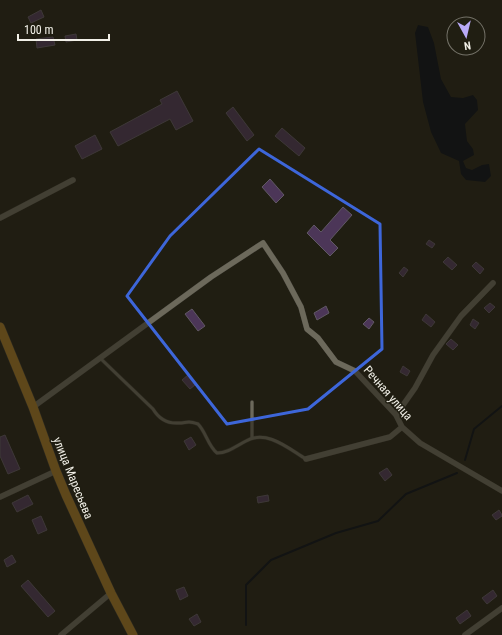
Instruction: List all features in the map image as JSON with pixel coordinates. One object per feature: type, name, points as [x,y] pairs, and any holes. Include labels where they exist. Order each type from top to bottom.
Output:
[{"type":"main road","name":"улица Маресьева","points":[[1,332],[33,407],[56,471],[111,593],[132,635]]},
{"type":"street","points":[[0,218],[73,180]]},
{"type":"street","name":"Речная улица","points":[[100,358],[211,277],[263,243],[283,273],[301,307],[307,329],[318,338],[336,362],[355,371],[396,415],[402,427],[420,443],[502,491]]},
{"type":"street","points":[[396,415],[415,388],[433,354],[461,316],[492,283]]},
{"type":"street","points":[[33,407],[100,358]]},
{"type":"street","points":[[306,459],[390,437],[402,427]]},
{"type":"street","points":[[0,498],[56,471]]},
{"type":"street","points":[[61,635],[111,593]]},
{"type":"street","points":[[465,635],[502,608]]},
{"type":"lane","points":[[100,358],[164,421],[171,423],[190,422],[198,424],[203,430],[214,452],[225,452],[252,438],[264,438],[276,440],[306,459]]},
{"type":"lane","points":[[252,402],[252,438]]},
{"type":"highlighted area","points":[[259,149],[380,224],[382,349],[308,409],[227,424],[127,296],[170,236]]},
{"type":"shaded area","points":[[418,25],[428,27],[434,43],[441,79],[451,97],[463,98],[473,95],[477,100],[478,110],[465,124],[467,141],[473,149],[474,155],[463,161],[466,168],[472,170],[482,165],[489,164],[491,176],[485,182],[466,180],[461,174],[459,161],[441,153],[431,132],[423,102],[415,33]]},
{"type":"building","points":[[41,10],[44,17],[31,23],[28,17]]},
{"type":"building","points":[[76,34],[77,40],[66,42],[65,36]]},
{"type":"building","points":[[53,37],[55,45],[37,48],[36,39]]},
{"type":"building","points":[[177,91],[193,121],[176,130],[170,119],[118,146],[110,132],[162,104],[160,100]]},
{"type":"building","points":[[233,107],[254,135],[247,141],[226,113]]},
{"type":"building","points":[[282,128],[305,148],[299,156],[275,136]]},
{"type":"building","points":[[95,135],[102,149],[82,159],[75,146]]},
{"type":"building","points":[[270,179],[284,195],[276,203],[262,187]]},
{"type":"building","points":[[343,207],[352,215],[330,240],[338,248],[330,256],[307,233],[314,225],[321,232]]},
{"type":"building","points":[[429,240],[435,244],[432,248],[426,244]]},
{"type":"building","points":[[448,257],[457,265],[452,270],[443,262]]},
{"type":"building","points":[[476,262],[484,269],[480,274],[472,266]]},
{"type":"building","points":[[404,267],[408,270],[403,277],[399,273]]},
{"type":"building","points":[[490,303],[495,307],[489,313],[484,308]]},
{"type":"building","points":[[326,306],[329,313],[317,320],[314,313]]},
{"type":"building","points":[[192,309],[205,326],[198,331],[185,314]]},
{"type":"building","points":[[426,314],[435,322],[431,327],[422,320]]},
{"type":"building","points":[[369,318],[374,322],[369,329],[363,324]]},
{"type":"building","points":[[473,319],[479,323],[475,329],[470,325]]},
{"type":"building","points":[[451,339],[458,345],[453,350],[446,344]]},
{"type":"building","points":[[403,366],[410,371],[407,376],[400,372]]},
{"type":"building","points":[[188,375],[195,385],[190,389],[182,380]]},
{"type":"building","points":[[5,435],[20,469],[8,474],[0,456],[0,437]]},
{"type":"building","points":[[191,437],[196,445],[189,450],[184,441]]},
{"type":"building","points":[[387,468],[392,475],[385,481],[379,473]]},
{"type":"building","points":[[28,495],[33,504],[17,512],[12,503]]},
{"type":"building","points":[[268,495],[269,501],[258,503],[257,497]]},
{"type":"building","points":[[499,510],[502,516],[496,520],[492,515]]},
{"type":"building","points":[[41,516],[47,530],[38,534],[32,520]]},
{"type":"building","points":[[12,555],[16,562],[7,567],[4,560]]},
{"type":"building","points":[[28,580],[55,611],[48,617],[21,586]]},
{"type":"building","points":[[184,587],[188,596],[180,600],[176,590]]},
{"type":"building","points":[[493,590],[497,596],[487,604],[482,598]]},
{"type":"building","points":[[467,610],[471,616],[460,624],[456,618]]},
{"type":"building","points":[[197,614],[201,622],[194,626],[189,619]]},
{"type":"waterway","points":[[465,460],[474,429],[502,406]]},
{"type":"waterway","points":[[246,625],[246,585],[271,560],[336,533],[378,521],[406,494],[457,473]]}]
